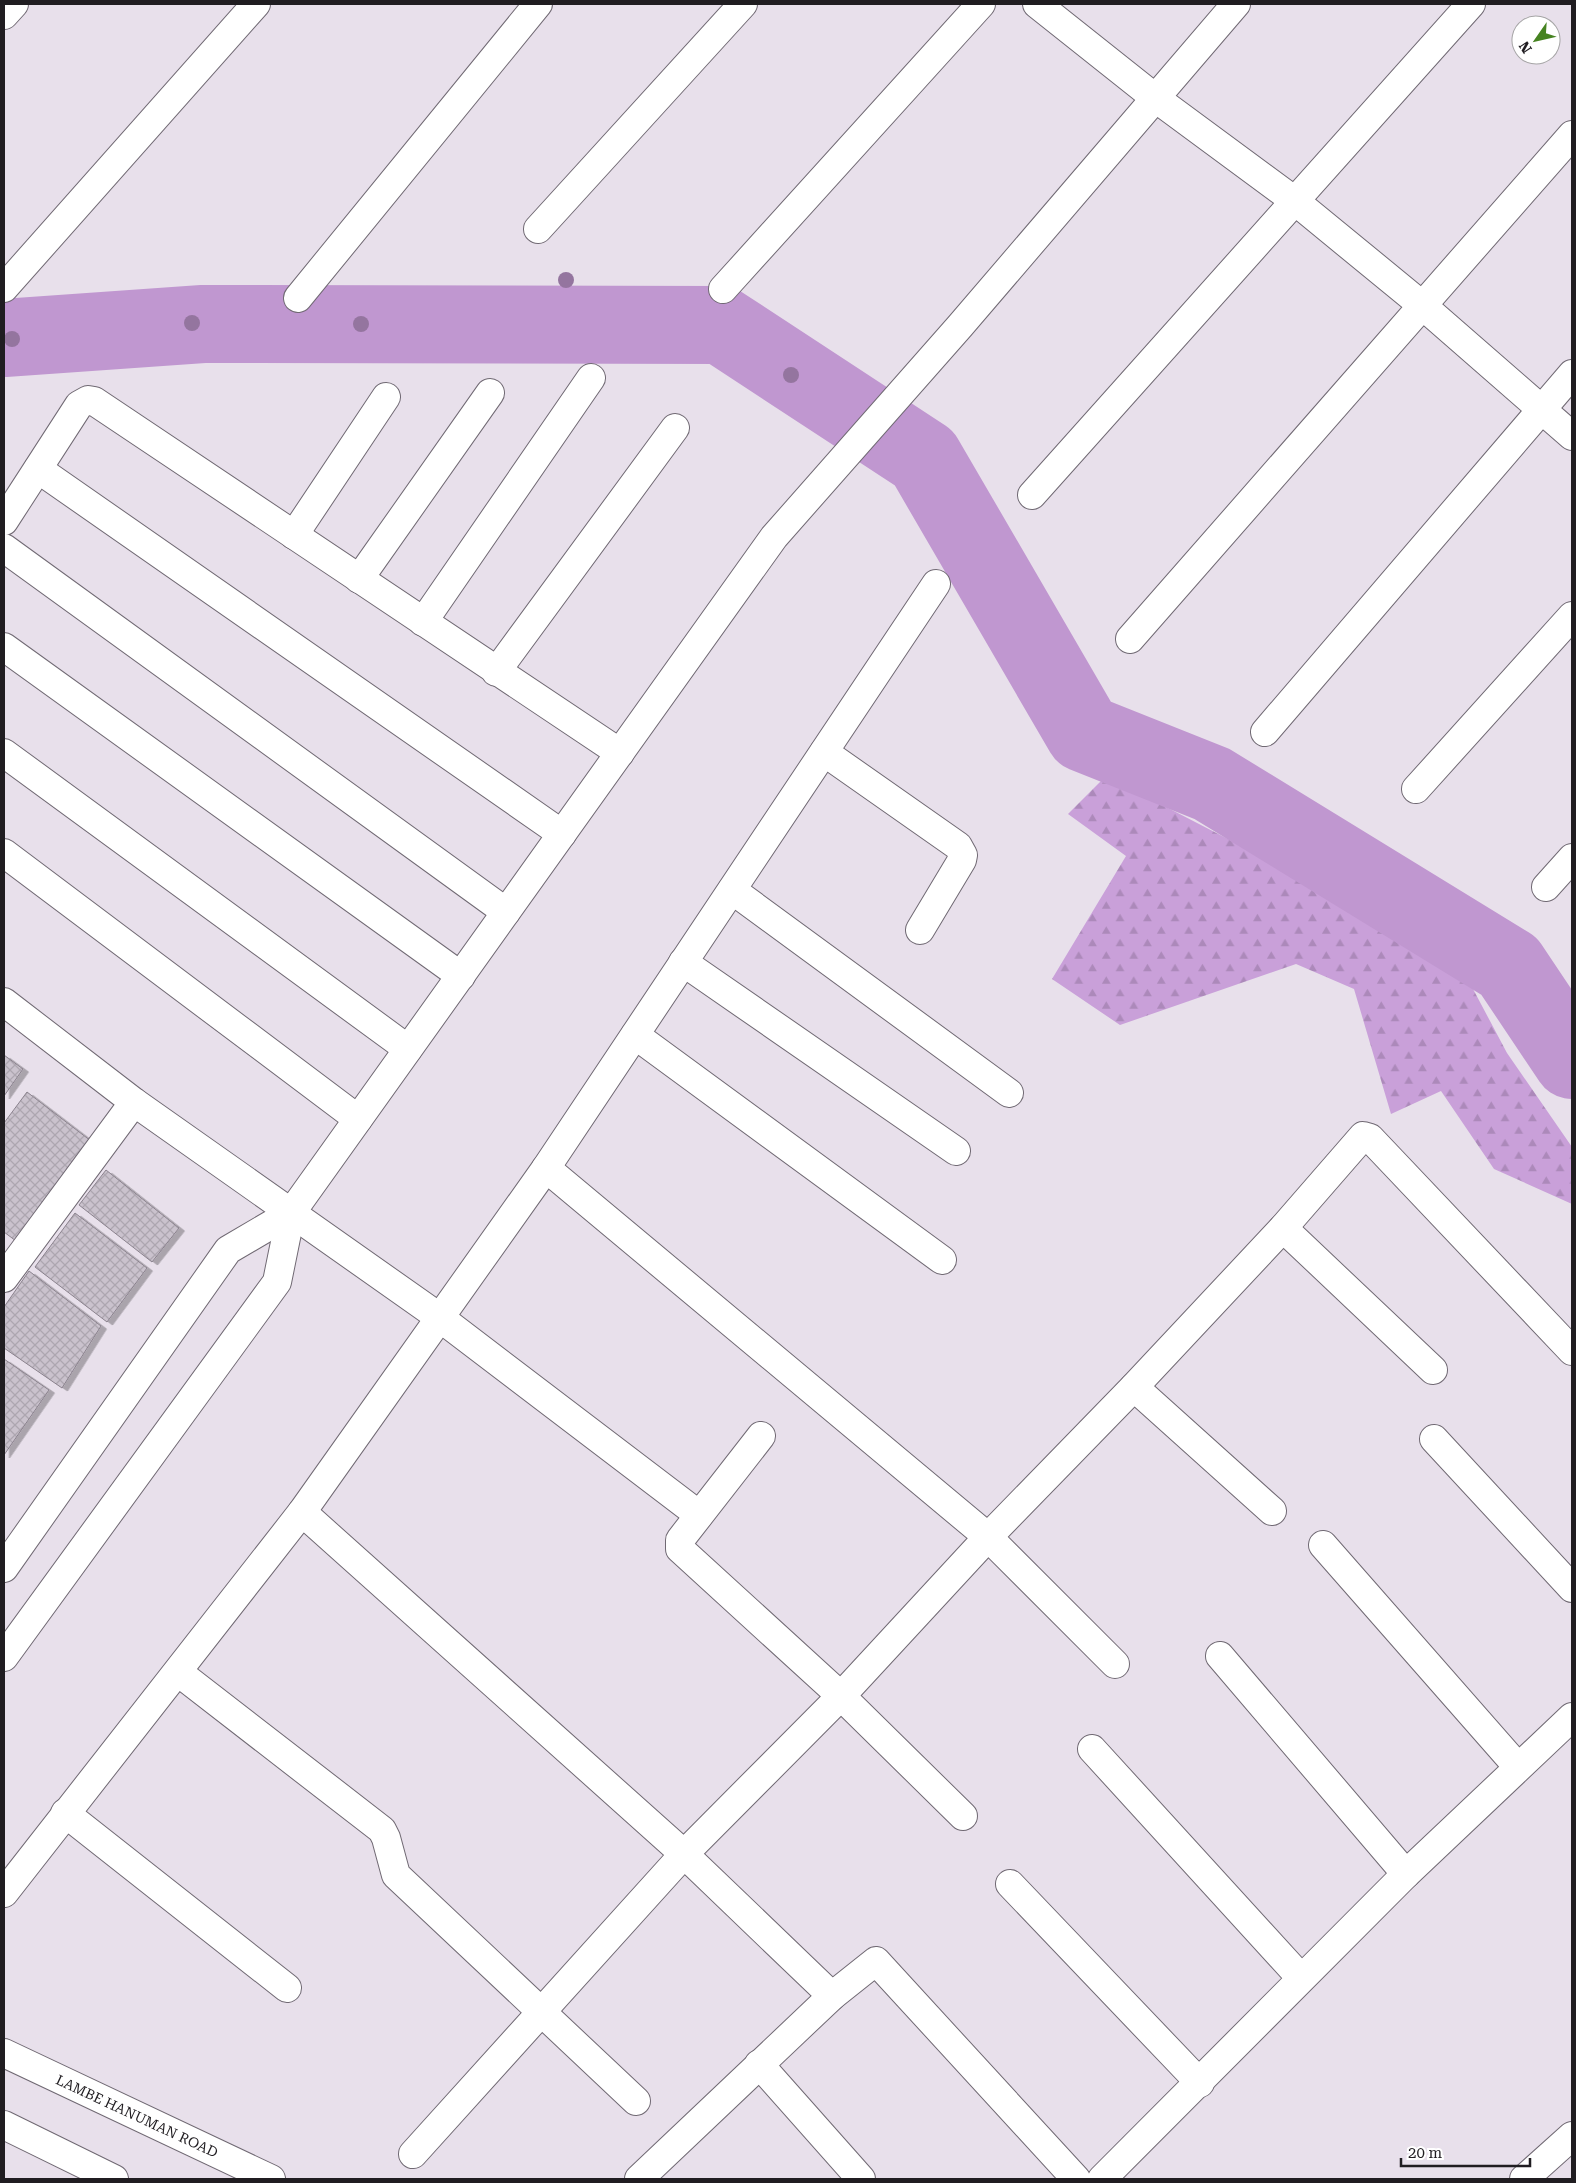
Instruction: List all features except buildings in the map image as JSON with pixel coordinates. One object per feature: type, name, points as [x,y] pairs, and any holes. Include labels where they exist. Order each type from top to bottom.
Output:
[{"type":"street","points":[[4,15],[14,4]]},
{"type":"street","points":[[4,288],[256,4]]},
{"type":"street","points":[[298,298],[538,4]]},
{"type":"street","points":[[538,229],[743,4]]},
{"type":"street","points":[[722,289],[981,4]]},
{"type":"street","points":[[1037,4],[1154,97],[1295,201],[1423,306],[1572,436]]},
{"type":"street","points":[[4,1657],[277,1282],[291,1213],[774,536],[960,326],[1154,97],[1236,4]]},
{"type":"street","points":[[1032,495],[1471,4]]},
{"type":"street","points":[[1130,639],[1572,135]]},
{"type":"street","points":[[1265,732],[1572,374]]},
{"type":"street","points":[[423,622],[591,378]]},
{"type":"street","points":[[359,579],[490,393]]},
{"type":"street","points":[[294,536],[386,397]]},
{"type":"street","points":[[4,521],[79,405],[88,400],[94,401],[496,672],[620,753]]},
{"type":"street","points":[[496,672],[675,428]]},
{"type":"street","points":[[38,469],[562,834]]},
{"type":"street","points":[[4,548],[506,912]]},
{"type":"street","points":[[4,1893],[302,1512],[546,1168],[936,584]]},
{"type":"street","points":[[1416,789],[1572,616]]},
{"type":"street","points":[[4,646],[460,976]]},
{"type":"street","points":[[824,752],[958,846],[962,851],[962,860],[920,930]]},
{"type":"street","points":[[4,753],[408,1049]]},
{"type":"street","points":[[4,853],[358,1119]]},
{"type":"street","points":[[1546,887],[1572,858]]},
{"type":"street","points":[[732,890],[1009,1092]]},
{"type":"street","points":[[683,962],[956,1151]]},
{"type":"street","points":[[4,1002],[134,1102],[439,1317],[699,1515]]},
{"type":"street","points":[[635,1035],[942,1260]]},
{"type":"street","points":[[4,1278],[134,1102]]},
{"type":"street","points":[[413,2154],[684,1854],[841,1696],[988,1537],[1134,1387],[1283,1228],[1363,1136],[1370,1138],[1572,1351]]},
{"type":"street","points":[[546,1168],[988,1537],[1116,1664]]},
{"type":"street","points":[[4,1568],[228,1250],[291,1213]]},
{"type":"street","points":[[1283,1228],[1433,1370]]},
{"type":"street","points":[[1134,1387],[1272,1511]]},
{"type":"street","points":[[761,1436],[680,1540],[680,1549],[841,1696],[963,1816]]},
{"type":"street","points":[[1434,1439],[1572,1588]]},
{"type":"street","points":[[302,1512],[684,1854],[832,1996]]},
{"type":"street","points":[[1323,1545],[1518,1767]]},
{"type":"street","points":[[1220,1656],[1406,1874]]},
{"type":"street","points":[[178,1672],[382,1830],[396,1875],[636,2101]]},
{"type":"street","points":[[1102,2179],[1200,2083],[1301,1978],[1406,1874],[1572,1717]]},
{"type":"street","points":[[1092,1750],[1301,1978]]},
{"type":"street","points":[[66,1813],[287,1988]]},
{"type":"street","points":[[1010,1884],[1200,2083]]},
{"type":"street","points":[[650,2176],[759,2064],[832,1996],[876,1961],[1076,2179]]},
{"type":"street","name":"LAMBE HANUMAN ROAD","points":[[4,2053],[271,2179]]},
{"type":"street","points":[[759,2064],[861,2179]]},
{"type":"street","points":[[4,2125],[114,2179]]},
{"type":"street","points":[[1524,2179],[1572,2136]]},
{"type":"green space","points":[[1104,778],[1141,794],[1400,928],[1464,972],[1507,1053],[1572,1147],[1572,1204],[1494,1169],[1441,1091],[1391,1114],[1354,989],[1296,964],[1120,1025],[1052,979],[1126,856],[1068,814]]},
{"type":"waterway","points":[[4,338],[203,324],[721,325],[924,458],[1084,733],[1212,784],[1509,966],[1572,1060]]}]
